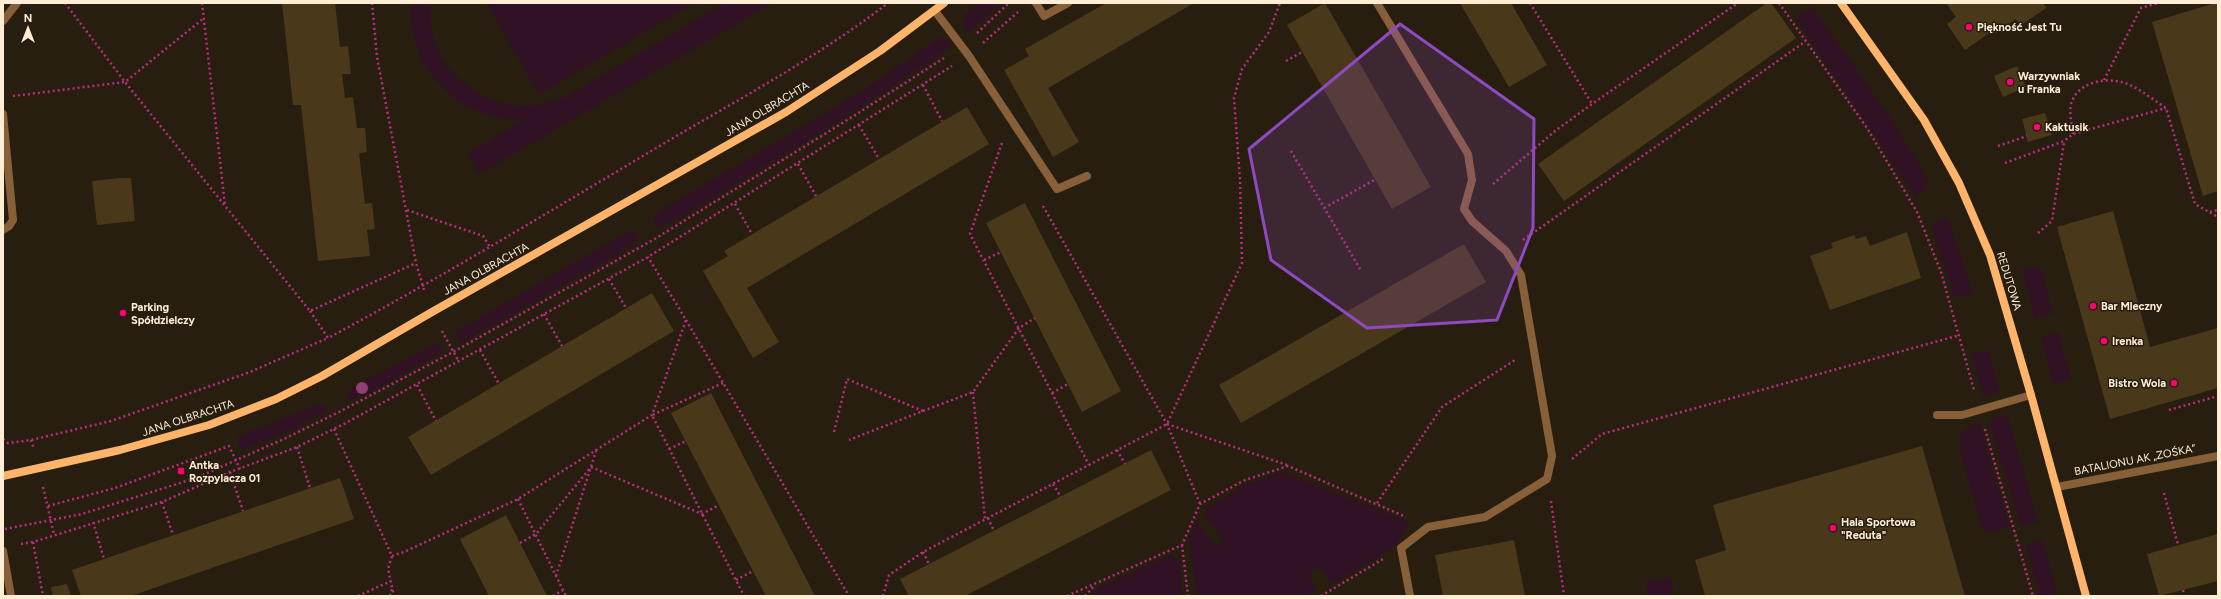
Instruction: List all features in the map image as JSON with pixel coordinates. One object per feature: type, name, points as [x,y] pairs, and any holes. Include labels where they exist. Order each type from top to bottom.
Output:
[{"type":"street","points":[[3,21],[17,3]]},
{"type":"street","name":"JANA OLBRACHTA","points":[[3,476],[120,450],[209,425],[276,399],[322,376],[432,312],[786,112],[880,51],[944,3]]},
{"type":"street","points":[[1036,3],[1044,16],[1068,3]]},
{"type":"street","points":[[1377,3],[1468,154],[1472,180],[1464,209],[1472,221],[1506,252],[1521,276],[1552,456],[1547,479],[1485,517],[1428,527],[1401,548],[1410,596]]},
{"type":"street","name":"REDUTOWA","points":[[1841,3],[1924,120],[1959,182],[1990,255],[2057,486],[2086,596]]},
{"type":"street","points":[[935,11],[969,56],[1057,189],[1087,176]]},
{"type":"street","points":[[3,114],[13,220],[6,228]]},
{"type":"street","points":[[1937,416],[1962,416],[2031,395]]},
{"type":"street","name":"BATALIONU AK „ZOŚKA”","points":[[2057,486],[2218,456]]},
{"type":"street","points":[[3,552],[11,596]]},
{"type":"path","points":[[65,3],[125,82],[310,311],[328,338]]},
{"type":"path","points":[[202,3],[225,206]]},
{"type":"path","points":[[372,3],[377,57],[416,264],[432,312],[459,362]]},
{"type":"path","points":[[3,439],[8,443],[31,440],[111,421],[250,372],[328,338],[423,287],[796,65],[861,24],[888,3]]},
{"type":"path","points":[[3,530],[82,514],[196,478],[235,459],[286,438],[453,352],[653,240],[849,119],[962,46],[1009,3]]},
{"type":"path","points":[[883,596],[889,575],[923,552],[1167,424],[1242,263],[1240,180],[1234,98],[1242,69],[1269,32],[1280,3]]},
{"type":"path","points":[[1530,3],[1592,104]]},
{"type":"path","points":[[1464,209],[1555,131],[1738,3]]},
{"type":"path","points":[[1779,3],[1867,128],[1918,212],[1941,272],[1960,335],[1980,411],[2033,596]]},
{"type":"path","points":[[2104,80],[2141,8],[2158,3]]},
{"type":"path","points":[[18,544],[33,542],[93,522],[162,502],[230,472],[296,447],[334,429],[417,385],[648,257],[735,204],[969,56],[1022,8]]},
{"type":"path","points":[[11,97],[125,82],[204,18]]},
{"type":"path","points":[[1506,252],[1806,41]]},
{"type":"path","points":[[1286,61],[1302,52]]},
{"type":"path","points":[[2073,134],[2071,102],[2078,91],[2088,84],[2104,80],[2130,85],[2166,108],[2195,204],[2218,217]]},
{"type":"path","points":[[923,85],[942,121]]},
{"type":"path","points":[[2005,163],[2064,141],[2073,134],[2166,108]]},
{"type":"path","points":[[859,125],[879,159]]},
{"type":"path","points":[[1004,136],[970,234],[1089,465]]},
{"type":"path","points":[[1998,146],[2026,136]]},
{"type":"path","points":[[2038,233],[2052,221],[2064,141]]},
{"type":"path","points":[[1291,151],[1360,269]]},
{"type":"path","points":[[798,164],[816,196]]},
{"type":"path","points":[[1324,208],[1376,179]]},
{"type":"path","points":[[735,204],[752,234]]},
{"type":"path","points":[[1042,204],[1167,424],[1200,504]]},
{"type":"path","points":[[406,210],[483,236],[490,247]]},
{"type":"path","points":[[2210,212],[2218,210]]},
{"type":"path","points":[[984,260],[1001,252]]},
{"type":"path","points":[[648,257],[849,596]]},
{"type":"path","points":[[310,311],[416,264]]},
{"type":"path","points":[[609,279],[626,308]]},
{"type":"path","points":[[544,314],[562,346]]},
{"type":"path","points":[[849,440],[973,392],[1019,328],[1034,318]]},
{"type":"path","points":[[686,320],[652,415],[744,596]]},
{"type":"path","points":[[1564,596],[1547,479],[1602,434],[1960,335]]},
{"type":"path","points":[[1377,503],[1442,407],[1534,348]]},
{"type":"path","points":[[480,350],[499,384]]},
{"type":"path","points":[[834,432],[847,379],[923,411]]},
{"type":"path","points":[[392,556],[404,552],[518,499],[652,415],[723,383]]},
{"type":"path","points":[[1052,392],[1068,384]]},
{"type":"path","points":[[417,385],[436,421]]},
{"type":"path","points":[[973,392],[985,520]]},
{"type":"path","points":[[2169,410],[2218,396]]},
{"type":"path","points":[[1167,424],[1288,466],[1377,503],[1428,527]]},
{"type":"path","points":[[334,429],[392,556],[388,568],[394,596]]},
{"type":"path","points":[[669,449],[686,441]]},
{"type":"path","points":[[48,506],[115,488],[229,446],[240,469]]},
{"type":"path","points":[[296,447],[310,488]]},
{"type":"path","points":[[556,576],[596,450]]},
{"type":"path","points":[[1117,450],[1125,464]]},
{"type":"path","points":[[1188,596],[1182,544],[1200,504],[1245,480],[1288,466]]},
{"type":"path","points":[[591,467],[702,514]]},
{"type":"path","points":[[520,544],[536,534],[591,467]]},
{"type":"path","points":[[230,472],[243,511]]},
{"type":"path","points":[[1053,484],[1060,497]]},
{"type":"path","points":[[2164,493],[2178,545]]},
{"type":"path","points":[[518,499],[566,596]]},
{"type":"path","points":[[162,502],[173,535]]},
{"type":"path","points":[[702,514],[719,505]]},
{"type":"path","points":[[988,518],[994,531]]},
{"type":"path","points":[[93,522],[104,559]]},
{"type":"path","points":[[33,542],[43,596]]},
{"type":"path","points":[[1067,596],[1182,544]]},
{"type":"path","points":[[1322,596],[1326,595],[1401,548]]},
{"type":"path","points":[[923,552],[929,564]]},
{"type":"path","points":[[736,580],[753,571]]},
{"type":"path","points":[[358,596],[391,581]]},
{"type":"path","points":[[1085,596],[1095,584]]},
{"type":"path","points":[[390,596],[392,588]]},
{"type":"path","points":[[553,596],[563,590]]},
{"type":"path","points":[[2183,590],[2184,596]]},
{"type":"highlighted area","points":[[1400,24],[1534,119],[1533,228],[1497,320],[1367,328],[1271,260],[1249,149],[1336,75]]},
{"type":"shaded area","points":[[411,3],[431,3],[430,22],[434,40],[442,57],[453,72],[467,85],[483,96],[501,103],[530,106],[564,98],[725,3],[772,3],[479,174],[468,153],[524,120],[500,118],[478,111],[459,101],[442,87],[428,69],[418,50],[412,27]]},
{"type":"shaded area","points":[[486,3],[694,3],[539,94]]},
{"type":"shaded area","points":[[978,3],[1001,3],[968,33],[963,26],[964,16]]},
{"type":"shaded area","points":[[1812,7],[1891,119],[1927,178],[1926,187],[1916,197],[1796,18]]},
{"type":"shaded area","points":[[939,38],[946,39],[952,46],[852,113],[679,218],[656,228],[653,218],[658,212],[864,90]]},
{"type":"shaded area","points":[[1943,219],[1948,219],[1973,293],[1955,297],[1931,224]]},
{"type":"shaded area","points":[[629,231],[636,233],[639,239],[620,253],[460,343],[455,332]]},
{"type":"shaded area","points":[[2040,266],[2053,313],[2035,318],[2022,270]]},
{"type":"shaded area","points":[[2058,332],[2071,379],[2053,385],[2041,337]]},
{"type":"shaded area","points":[[438,342],[443,352],[364,395],[347,401],[348,393],[354,387]]},
{"type":"shaded area","points":[[1988,350],[1999,392],[1983,397],[1972,354]]},
{"type":"shaded area","points":[[317,405],[323,406],[328,410],[296,428],[241,450],[237,437]]},
{"type":"shaded area","points":[[2002,415],[2008,417],[2038,522],[2021,526],[1989,420]]},
{"type":"shaded area","points":[[1979,422],[2009,527],[1987,532],[1982,530],[1959,446],[1964,431],[1974,423]]},
{"type":"shaded area","points":[[1283,472],[1409,522],[1395,547],[1331,584],[1320,567],[1308,574],[1316,590],[1307,596],[1197,596],[1189,541],[1196,519],[1216,547],[1223,542],[1203,511],[1244,485]]},
{"type":"shaded area","points":[[2042,539],[2058,596],[2040,596],[2026,545]]},
{"type":"shaded area","points":[[1171,555],[1180,562],[1182,596],[1092,596],[1099,588]]},
{"type":"shaded area","points":[[1671,577],[1674,596],[1648,596],[1646,582]]},
{"type":"building","points":[[282,3],[335,3],[340,47],[348,46],[351,74],[342,74],[345,98],[353,97],[357,128],[365,128],[367,152],[359,153],[365,204],[372,203],[375,229],[367,230],[370,256],[318,261],[301,105],[293,105]]},
{"type":"building","points":[[1106,3],[1194,3],[1048,88],[1079,142],[1053,157],[1004,70],[1029,56],[1025,49]]},
{"type":"building","points":[[1325,3],[1431,187],[1392,209],[1287,25]]},
{"type":"building","points":[[1460,3],[1511,3],[1547,65],[1509,87]]},
{"type":"building","points":[[1767,3],[1771,3],[1796,38],[1564,201],[1538,164]]},
{"type":"building","points":[[1946,3],[2043,3],[2046,8],[2020,26],[2016,19],[1994,34],[1992,31],[1965,50],[1947,24],[1956,17]]},
{"type":"building","points":[[2218,3],[2218,191],[2203,196],[2152,22]]},
{"type":"building","points":[[2017,66],[2026,87],[2003,97],[1994,76]]},
{"type":"building","points":[[967,107],[989,144],[747,288],[779,342],[753,358],[703,271],[728,256],[724,251]]},
{"type":"building","name":"Kaktusik","points":[[2045,113],[2052,135],[2028,142],[2022,119]]},
{"type":"building","points":[[131,178],[135,221],[97,225],[92,181]]},
{"type":"building","points":[[1025,203],[1121,391],[1082,412],[986,223]]},
{"type":"building","points":[[2113,211],[2150,347],[2218,328],[2218,388],[2110,419],[2057,227]]},
{"type":"building","points":[[1907,232],[1921,278],[1830,310],[1810,256],[1833,248],[1831,243],[1854,235],[1856,239],[1866,236],[1870,246]]},
{"type":"building","points":[[1464,244],[1486,282],[1241,423],[1219,385]]},
{"type":"building","points":[[652,293],[674,331],[431,475],[408,437]]},
{"type":"building","points":[[711,393],[815,596],[766,596],[671,413]]},
{"type":"building","name":"Hala Sportowa \"Reduta\"","points":[[1922,446],[1965,596],[1705,596],[1695,560],[1726,550],[1713,505]]},
{"type":"building","points":[[1151,450],[1171,490],[965,596],[909,596],[900,579]]},
{"type":"building","points":[[340,478],[354,519],[131,596],[81,596],[72,570]]},
{"type":"building","points":[[506,515],[547,596],[489,596],[460,539]]},
{"type":"building","points":[[2218,534],[2218,581],[2159,596],[2147,554]]},
{"type":"building","points":[[1514,540],[1525,596],[1443,596],[1435,555]]},
{"type":"building","points":[[67,584],[71,596],[53,596],[51,587]]},
{"type":"place","name":"Piękność Jest Tu","points":[[1969,27]]},
{"type":"place","name":"Warzywniak u Franka","points":[[2010,82]]},
{"type":"place","name":"Kaktusik","points":[[2037,127]]},
{"type":"place","name":"Bar Mleczny","points":[[2093,306]]},
{"type":"place","name":"Parking Spółdzielczy","points":[[123,313]]},
{"type":"place","name":"Irenka","points":[[2104,341]]},
{"type":"place","name":"Bistro Wola","points":[[2174,383]]},
{"type":"place","name":"Antka Rozpylacza 01","points":[[181,471]]},
{"type":"place","name":"Hala Sportowa \"Reduta\"","points":[[1833,528]]}]
